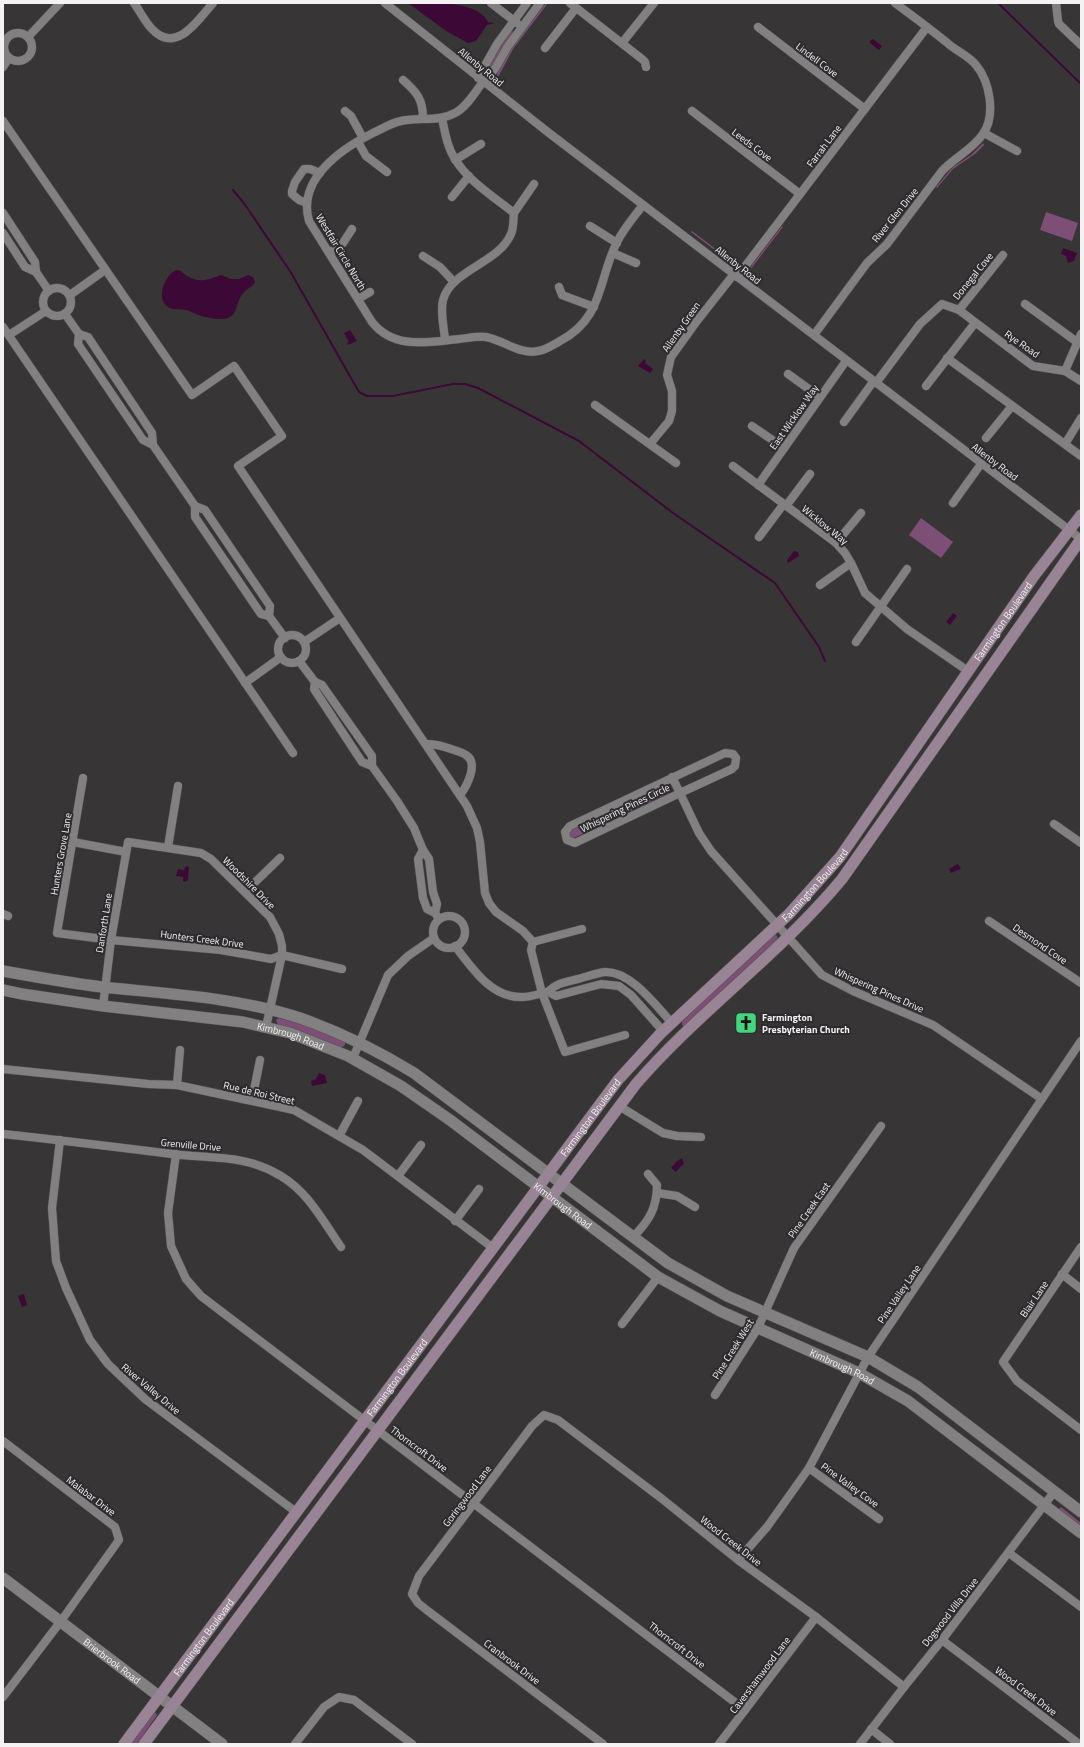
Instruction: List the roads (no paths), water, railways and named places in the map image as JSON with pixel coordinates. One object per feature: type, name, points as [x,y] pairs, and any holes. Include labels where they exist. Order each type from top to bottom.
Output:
[{"type":"main road","name":"Farmington Boulevard","points":[[144,1744],[619,1106],[650,1068],[674,1030],[722,976],[801,902],[840,857],[974,676],[1037,601],[1078,536],[1081,515]]},
{"type":"main road","name":"Farmington Boulevard","points":[[124,1744],[618,1080],[674,1030],[787,938],[830,894],[842,879],[939,742],[974,676],[1034,576],[1078,536]]},
{"type":"street","points":[[28,37],[60,3]]},
{"type":"street","points":[[137,4],[152,30],[171,39],[181,36],[213,3]]},
{"type":"street","name":"Allenby Road","points":[[385,3],[482,81],[735,276],[981,464],[1078,536]]},
{"type":"street","points":[[491,3],[522,27]]},
{"type":"street","points":[[482,81],[497,44],[527,3]]},
{"type":"street","points":[[482,81],[540,3]]},
{"type":"street","points":[[622,44],[654,3]]},
{"type":"street","points":[[895,3],[928,27]]},
{"type":"street","points":[[1056,3],[1059,24],[1081,45]]},
{"type":"street","points":[[545,48],[573,5],[642,59],[645,62],[646,67]]},
{"type":"street","name":"Lindell Cove","points":[[758,27],[865,109]]},
{"type":"street","name":"Farrah Lane","points":[[735,276],[928,27]]},
{"type":"street","name":"River Glen Drive","points":[[814,335],[867,262],[887,244],[942,171],[970,149],[984,133],[990,111],[988,88],[976,64],[928,27]]},
{"type":"street","points":[[19,33],[28,37],[33,45],[33,50],[28,58],[20,62],[9,58],[4,48],[5,37],[19,33]]},
{"type":"street","points":[[3,67],[9,58]]},
{"type":"street","points":[[403,80],[412,88],[421,100],[423,118]]},
{"type":"street","name":"Westfair Circle North","points":[[482,81],[462,108],[456,113],[442,118],[423,118],[393,123],[360,140],[338,154],[320,173],[311,190],[307,211],[309,221],[375,327],[393,339],[414,343],[487,337],[524,351],[539,351],[570,336],[587,319],[594,307],[616,243],[643,205]]},
{"type":"street","name":"Leeds Cove","points":[[692,111],[800,194]]},
{"type":"street","points":[[346,112],[351,116],[366,156],[387,172]]},
{"type":"street","points":[[442,118],[446,138],[455,160],[469,176],[514,213]]},
{"type":"street","points":[[3,121],[192,394],[234,366],[282,436],[238,466],[467,806],[480,842],[485,893],[489,903],[496,912],[523,931],[533,942]]},
{"type":"street","points":[[984,133],[1017,151]]},
{"type":"street","points":[[455,160],[481,144]]},
{"type":"street","points":[[308,203],[295,198],[292,194],[293,186],[304,169],[310,169],[320,173]]},
{"type":"street","points":[[452,197],[469,176]]},
{"type":"street","points":[[445,340],[442,305],[445,293],[454,282],[484,263],[504,246],[512,233],[514,213],[534,184]]},
{"type":"street","points":[[3,213],[35,262],[36,272],[49,291]]},
{"type":"street","points":[[590,226],[616,243]]},
{"type":"street","points":[[329,253],[342,243],[352,229]]},
{"type":"street","points":[[3,233],[25,267],[36,272]]},
{"type":"street","points":[[613,253],[636,263]]},
{"type":"street","name":"Donegal Cove","points":[[959,310],[1003,255]]},
{"type":"street","points":[[423,256],[440,266],[454,282]]},
{"type":"street","points":[[70,295],[105,270]]},
{"type":"street","name":"Allenby Green","points":[[650,444],[669,421],[672,411],[672,391],[667,375],[671,357],[696,321],[735,276]]},
{"type":"street","points":[[559,287],[562,295],[594,307]]},
{"type":"street","points":[[58,288],[63,289],[70,295],[70,309],[65,314],[54,316],[46,311],[43,303],[44,298],[49,291],[58,288]]},
{"type":"street","points":[[358,300],[370,292]]},
{"type":"street","name":"Rye Road","points":[[875,383],[920,324],[942,304],[959,310],[1033,366],[1064,371]]},
{"type":"street","points":[[1025,304],[1079,338],[1064,371],[1081,381]]},
{"type":"street","points":[[9,336],[46,311]]},
{"type":"street","points":[[65,314],[78,334],[78,344],[143,440],[153,444]]},
{"type":"street","points":[[926,386],[975,323]]},
{"type":"street","points":[[3,327],[293,753]]},
{"type":"street","points":[[78,334],[88,337],[152,433],[153,444],[195,506],[196,516],[212,542],[261,614],[270,616]]},
{"type":"street","points":[[947,358],[1081,456]]},
{"type":"street","name":"East Wicklow Way","points":[[758,485],[846,361]]},
{"type":"street","points":[[788,374],[820,397]]},
{"type":"street","points":[[844,422],[875,383]]},
{"type":"street","points":[[595,405],[676,463]]},
{"type":"street","points":[[986,438],[1012,406]]},
{"type":"street","points":[[1065,444],[1081,418]]},
{"type":"street","points":[[752,426],[784,448]]},
{"type":"street","points":[[953,503],[981,464]]},
{"type":"street","name":"Wicklow Way","points":[[732,466],[784,506],[836,543],[845,552],[865,594],[907,629],[974,676]]},
{"type":"street","points":[[759,537],[810,474]]},
{"type":"street","points":[[195,506],[205,510],[270,606],[270,616],[285,638]]},
{"type":"street","points":[[836,543],[861,513]]},
{"type":"street","points":[[820,585],[851,564]]},
{"type":"street","points":[[856,642],[907,569]]},
{"type":"street","points":[[304,642],[340,618]]},
{"type":"street","points":[[296,636],[304,642],[306,650],[305,655],[299,661],[290,663],[281,657],[279,646],[285,638],[296,636]]},
{"type":"street","points":[[245,683],[281,657]]},
{"type":"street","points":[[299,661],[315,682],[322,685],[372,756],[372,766]]},
{"type":"street","points":[[315,682],[314,690],[362,762],[372,766],[407,816],[423,850],[429,859],[433,891],[438,904],[437,916],[434,927],[434,938],[436,942],[445,947],[456,946],[460,943],[465,934],[463,924],[455,917],[437,916],[427,909],[422,893],[418,859],[423,850]]},
{"type":"street","points":[[426,744],[436,744],[467,755],[472,768],[466,787],[460,795]]},
{"type":"street","name":"Whispering Pines Circle","points":[[725,753],[733,754],[736,758],[735,766],[732,769],[680,793],[575,843],[569,842],[566,838],[565,832],[570,826],[672,777],[725,753]]},
{"type":"street","name":"Whispering Pines Circle","points":[[672,777],[680,793]]},
{"type":"street","name":"Hunters Grove Lane","points":[[57,933],[83,778]]},
{"type":"street","points":[[168,847],[178,786]]},
{"type":"street","name":"Whispering Pines Drive","points":[[680,793],[699,833],[711,851],[787,938],[822,975],[853,991],[933,1025],[1042,1099]]},
{"type":"street","points":[[1054,824],[1081,843]]},
{"type":"street","points":[[73,842],[126,852]]},
{"type":"street","name":"Woodshire Drive","points":[[128,842],[201,853],[211,859],[270,917],[282,946],[282,956],[266,1027]]},
{"type":"street","name":"Danforth Lane","points":[[103,1006],[111,940],[128,842]]},
{"type":"street","points":[[245,892],[280,858]]},
{"type":"street","points":[[422,893],[433,891]]},
{"type":"street","name":"Desmond Cove","points":[[989,921],[1081,983]]},
{"type":"street","points":[[533,942],[582,929]]},
{"type":"street","name":"Hunters Creek Drive","points":[[57,933],[111,940],[221,950],[271,959],[282,956],[342,969]]},
{"type":"street","points":[[353,1058],[388,975],[408,956],[434,938]]},
{"type":"street","points":[[533,942],[531,950],[565,1052],[625,1035]]},
{"type":"street","points":[[456,946],[483,980],[497,990],[521,997],[545,993],[556,996],[601,984],[619,986],[674,1030]]},
{"type":"street","name":"Kimbrough Road","points":[[3,971],[68,983],[219,999],[299,1018],[360,1043],[394,1061],[414,1074],[668,1263],[728,1296],[868,1357],[918,1388],[1081,1512]]},
{"type":"street","points":[[545,993],[554,986],[566,982],[606,972],[613,974],[625,978],[642,990],[674,1030]]},
{"type":"street","name":"Kimbrough Road","points":[[3,990],[103,1006],[243,1022],[296,1036],[353,1058],[401,1086],[450,1120],[538,1188],[658,1276],[720,1311],[859,1373],[908,1401],[1081,1533]]},
{"type":"street","name":"Pine Valley Lane","points":[[738,1560],[767,1527],[809,1468],[868,1357],[1081,1041]]},
{"type":"street","points":[[177,1085],[180,1050]]},
{"type":"street","points":[[252,1100],[260,1060]]},
{"type":"street","name":"Rue de Roi Street","points":[[3,1069],[148,1084],[177,1085],[294,1110],[363,1150],[455,1221],[493,1248]]},
{"type":"street","points":[[339,1136],[358,1101]]},
{"type":"street","points":[[619,1106],[663,1133],[677,1136],[701,1137]]},
{"type":"street","name":"Pine Creek East","points":[[767,1312],[794,1248],[881,1126]]},
{"type":"street","name":"Grenville Drive","points":[[3,1134],[176,1154],[243,1160],[262,1166],[281,1176],[301,1190],[341,1247]]},
{"type":"street","name":"River Valley Drive","points":[[60,1140],[52,1208],[56,1261],[66,1288],[90,1340],[108,1364],[145,1399],[296,1512]]},
{"type":"street","points":[[398,1176],[421,1145]]},
{"type":"street","name":"Thorncroft Drive","points":[[176,1154],[168,1213],[171,1246],[186,1279],[201,1296],[746,1710]]},
{"type":"street","points":[[634,1237],[643,1227],[652,1212],[657,1193],[657,1185],[648,1174]]},
{"type":"street","points":[[455,1221],[479,1189]]},
{"type":"street","points":[[657,1193],[677,1196],[695,1207]]},
{"type":"street","name":"Blair Lane","points":[[1081,1247],[1003,1362],[1017,1381],[1081,1430]]},
{"type":"street","points":[[1062,1274],[1081,1289]]},
{"type":"street","points":[[622,1324],[658,1276]]},
{"type":"street","name":"Pine Creek West","points":[[716,1395],[767,1312]]},
{"type":"street","name":"Goringwood Lane","points":[[412,1594],[419,1576],[532,1426],[544,1415]]},
{"type":"street","name":"Wood Creek Drive","points":[[544,1415],[564,1424],[738,1560],[816,1617],[904,1686]]},
{"type":"street","name":"Malabar Drive","points":[[3,1441],[115,1527],[119,1540],[61,1621]]},
{"type":"street","name":"Pine Valley Cove","points":[[809,1468],[879,1519]]},
{"type":"street","name":"Dogwood Villa Drive","points":[[860,1744],[904,1686],[942,1640],[1054,1492]]},
{"type":"street","points":[[296,1512],[309,1522]]},
{"type":"street","points":[[1009,1552],[1081,1607]]},
{"type":"street","name":"Brierbrook Road","points":[[3,1578],[222,1744]]},
{"type":"street","name":"Cranbrook Drive","points":[[412,1594],[428,1611],[602,1744]]},
{"type":"street","name":"Cavershamwood Lane","points":[[719,1744],[816,1617]]},
{"type":"street","points":[[3,1697],[61,1621]]},
{"type":"street","name":"Wood Creek Drive","points":[[942,1640],[1078,1744]]},
{"type":"street","points":[[294,1744],[324,1707],[339,1697],[354,1700],[412,1744]]},
{"type":"street","points":[[871,1730],[890,1744]]},
{"type":"waterway","points":[[998,3],[1081,84]]},
{"type":"waterway","points":[[233,190],[243,202],[290,271],[359,392],[367,396],[393,396],[453,384],[465,384],[478,388],[579,441],[673,513],[775,583],[819,647],[825,661]]},
{"type":"place","name":"Farmington Presbyterian Church","points":[[746,1023]]}]
